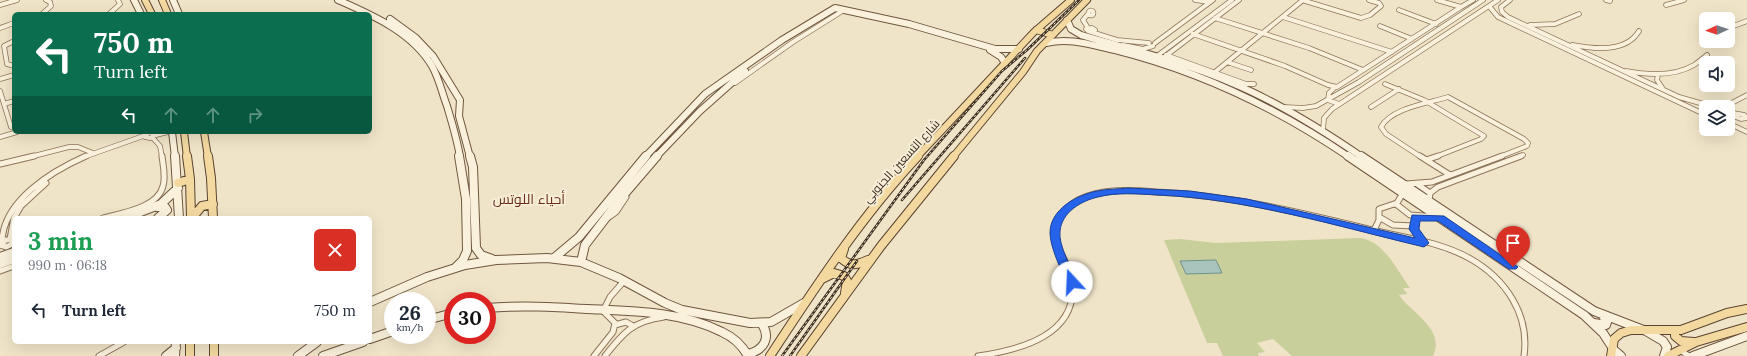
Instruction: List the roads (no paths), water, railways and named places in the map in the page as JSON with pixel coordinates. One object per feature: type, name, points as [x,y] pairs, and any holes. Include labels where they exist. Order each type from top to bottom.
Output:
[{"type":"main road","points":[[145,0],[151,12]]},
{"type":"main road","points":[[162,0],[167,12]]},
{"type":"main road","name":"شارع التسعين الجنوبي","points":[[770,356],[845,243],[897,178],[1004,61],[1019,49],[1036,30],[1071,0]]},
{"type":"main road","points":[[801,356],[870,259],[954,154],[1046,43],[1066,20],[1087,0]]},
{"type":"main road","points":[[1036,30],[1053,35]]},
{"type":"main road","points":[[184,134],[190,179],[192,216]]},
{"type":"main road","points":[[204,134],[213,204],[213,216]]},
{"type":"main road","points":[[178,185],[190,179]]},
{"type":"main road","points":[[194,216],[202,206],[213,204]]},
{"type":"main road","points":[[845,243],[841,258],[845,263],[856,265],[870,259]]},
{"type":"main road","points":[[821,280],[832,274],[844,276],[847,281],[844,295]]},
{"type":"main road","points":[[1611,352],[1614,339],[1621,333],[1631,330],[1676,331],[1747,309]]},
{"type":"main road","points":[[1676,354],[1696,342],[1747,327]]},
{"type":"main road","points":[[1676,331],[1675,336],[1679,340],[1696,342]]},
{"type":"main road","points":[[190,344],[190,356]]},
{"type":"main road","points":[[214,344],[214,356]]},
{"type":"street","points":[[0,5],[17,0]]},
{"type":"street","points":[[44,12],[51,6],[50,2],[46,0]]},
{"type":"street","points":[[112,12],[120,4],[118,0]]},
{"type":"street","points":[[134,0],[140,12]]},
{"type":"street","points":[[173,0],[178,12]]},
{"type":"street","points":[[338,0],[366,12]]},
{"type":"street","points":[[350,0],[373,9],[416,38],[433,56],[461,102],[459,116],[473,167],[476,248],[485,257],[496,260]]},
{"type":"street","points":[[1162,56],[1172,51],[1215,18],[1232,0]]},
{"type":"street","points":[[1162,56],[1166,49],[1239,0]]},
{"type":"street","points":[[1201,77],[1201,74],[1212,73],[1227,62],[1302,0],[1357,18],[1365,18],[1376,12],[1381,6],[1378,3],[1369,0]]},
{"type":"street","points":[[1437,0],[1462,7]]},
{"type":"street","points":[[1328,99],[1329,93],[1335,87],[1473,0]]},
{"type":"street","points":[[1281,106],[1310,108],[1316,106],[1359,82],[1483,0]]},
{"type":"street","points":[[1323,130],[1324,118],[1339,104],[1498,0]]},
{"type":"street","points":[[1510,0],[1501,7],[1502,12],[1508,17],[1665,91],[1690,101],[1699,102]]},
{"type":"street","points":[[1666,5],[1684,0]]},
{"type":"street","points":[[1196,1],[1211,1]]},
{"type":"street","points":[[1196,1],[1204,7]]},
{"type":"street","points":[[1066,20],[1069,26],[1077,33],[1090,39],[1143,49],[1211,1]]},
{"type":"street","points":[[1489,6],[1493,13],[1498,16],[1699,112]]},
{"type":"street","points":[[117,8],[120,11],[118,12]]},
{"type":"street","points":[[1399,10],[1436,24]]},
{"type":"street","points":[[604,219],[616,212],[638,182],[666,149],[730,87],[838,11],[937,34],[992,51],[1004,61],[1009,50]]},
{"type":"street","points":[[554,258],[579,236],[640,162],[705,94],[784,41],[838,11],[909,24],[995,49],[1019,49]]},
{"type":"street","points":[[1088,14],[1083,20],[1088,28],[1118,40],[1141,41],[1152,44]]},
{"type":"street","points":[[1520,23],[1548,26],[1566,21],[1579,14]]},
{"type":"street","points":[[372,15],[390,25],[413,43],[431,65],[448,109],[457,139],[462,168],[467,226],[467,251],[463,260],[454,268]]},
{"type":"street","points":[[1283,17],[1392,52]]},
{"type":"street","points":[[1215,18],[1310,49],[1363,70]]},
{"type":"street","points":[[1735,25],[1747,21]]},
{"type":"street","points":[[0,28],[12,24]]},
{"type":"street","points":[[1093,30],[1096,26]]},
{"type":"street","points":[[1380,26],[1412,39]]},
{"type":"street","points":[[1548,26],[1548,31],[1553,38]]},
{"type":"street","points":[[1563,43],[1587,48],[1603,48],[1628,42],[1636,37],[1639,31]]},
{"type":"street","points":[[1072,40],[1072,36],[1077,33]]},
{"type":"street","points":[[1193,34],[1285,66],[1335,87]]},
{"type":"street","points":[[1046,43],[1059,40],[1072,40],[1183,68],[1212,73],[1281,106],[1323,130],[1405,184],[1430,197],[1602,315],[1607,320],[1607,323],[1603,325],[1594,323]]},
{"type":"street","points":[[581,262],[584,245],[639,174],[682,127],[721,91],[784,41]]},
{"type":"street","points":[[12,42],[4,46],[7,64],[12,65]]},
{"type":"street","points":[[1114,44],[1162,56],[1246,84],[1254,84]]},
{"type":"street","points":[[1602,62],[1597,54],[1603,48]]},
{"type":"street","points":[[1166,49],[1172,51]]},
{"type":"street","points":[[1616,68],[1638,73],[1658,74],[1678,71],[1693,66],[1707,55]]},
{"type":"street","points":[[1162,56],[1201,77],[1249,98],[1301,125],[1594,323],[1607,338],[1611,352],[1621,356]]},
{"type":"street","points":[[1227,62],[1251,70]]},
{"type":"street","points":[[1658,74],[1658,83],[1665,91]]},
{"type":"street","points":[[0,79],[12,76]]},
{"type":"street","points":[[1385,84],[1430,103],[1477,131],[1484,137],[1426,160]]},
{"type":"street","points":[[1371,107],[1399,89]]},
{"type":"street","points":[[0,91],[12,127]]},
{"type":"street","points":[[444,97],[456,94]]},
{"type":"street","points":[[1735,102],[1747,95]]},
{"type":"street","points":[[1405,184],[1432,182],[1527,146],[1528,143],[1524,139],[1448,97],[1388,117],[1381,128],[1386,134],[1450,175]]},
{"type":"street","points":[[1328,99],[1331,103],[1339,104]]},
{"type":"street","points":[[4,104],[12,102]]},
{"type":"street","points":[[448,109],[459,109]]},
{"type":"street","points":[[1735,115],[1747,118]]},
{"type":"street","points":[[1735,115],[1742,119]]},
{"type":"street","points":[[1735,124],[1742,119],[1747,118]]},
{"type":"street","points":[[1735,126],[1747,134]]},
{"type":"street","points":[[1735,127],[1747,134]]},
{"type":"street","points":[[0,137],[12,133]]},
{"type":"street","points":[[3,256],[1,245],[2,227],[18,202],[34,187],[54,173],[93,153],[151,134]]},
{"type":"street","points":[[109,216],[149,203],[157,197],[163,189],[161,151],[154,134]]},
{"type":"street","points":[[172,134],[178,185],[179,216]]},
{"type":"street","points":[[15,216],[21,206],[31,195],[56,175],[96,154],[145,136]]},
{"type":"street","points":[[0,164],[69,147],[78,147],[93,153]]},
{"type":"street","points":[[1430,197],[1438,187],[1523,155]]},
{"type":"street","points":[[1502,156],[1509,160]]},
{"type":"street","points":[[1464,170],[1471,174]]},
{"type":"street","points":[[1417,184],[1430,197]]},
{"type":"street","points":[[130,216],[155,207],[166,201],[178,185]]},
{"type":"street","points":[[978,356],[1006,352],[1031,345],[1050,334],[1062,320],[1070,306],[1073,290],[1070,274],[1056,242],[1056,225],[1060,216],[1068,207],[1091,195],[1138,191],[1217,197],[1263,205],[1374,230],[1424,243],[1468,258],[1481,267],[1504,288],[1515,303],[1524,322],[1527,343],[1524,356]]},
{"type":"street","points":[[1374,230],[1379,217],[1379,209],[1396,204],[1402,198],[1403,193]]},
{"type":"street","points":[[1396,204],[1405,213],[1416,217],[1440,218]]},
{"type":"street","points":[[155,207],[167,208],[161,216]]},
{"type":"street","points":[[1379,217],[1392,225],[1414,226]]},
{"type":"street","points":[[1416,217],[1414,226],[1416,232],[1424,243]]},
{"type":"street","points":[[1,245],[12,244]]},
{"type":"street","points":[[3,256],[12,245]]},
{"type":"street","points":[[372,301],[427,277],[454,268],[496,260],[554,258],[581,262],[624,281],[665,303],[687,312],[750,324],[762,324],[779,318],[804,304]]},
{"type":"street","points":[[0,264],[12,260]]},
{"type":"street","points":[[0,271],[12,267]]},
{"type":"street","points":[[615,325],[604,314],[604,310],[610,297],[624,281]]},
{"type":"street","points":[[496,308],[536,306],[635,312],[667,317],[718,330],[736,341],[748,355],[759,350],[767,338],[767,332],[762,324]]},
{"type":"street","points":[[1602,315],[1653,333],[1664,341],[1667,347],[1664,356]]},
{"type":"street","points":[[605,356],[625,331],[651,319],[667,317]]},
{"type":"street","points":[[615,325],[626,322],[633,326]]},
{"type":"street","points":[[594,356],[613,332],[615,325]]},
{"type":"street","points":[[372,338],[384,334]]},
{"type":"street","points":[[1693,356],[1747,336]]},
{"type":"street","points":[[100,356],[121,344]]},
{"type":"street","points":[[298,356],[314,344]]},
{"type":"street","points":[[322,356],[357,344]]},
{"type":"street","points":[[166,356],[176,349]]},
{"type":"street","points":[[1676,354],[1689,356]]},
{"type":"water","points":[[1216,260],[1222,273],[1186,274],[1180,261]]},
{"type":"railway","points":[[782,356],[924,160],[1002,71],[1027,50],[1079,0]]},
{"type":"railway","points":[[902,200],[1025,58]]},
{"type":"railway","points":[[790,356],[857,261]]},
{"type":"district","name":"أحياء اللوتس","points":[[529,199]]}]
